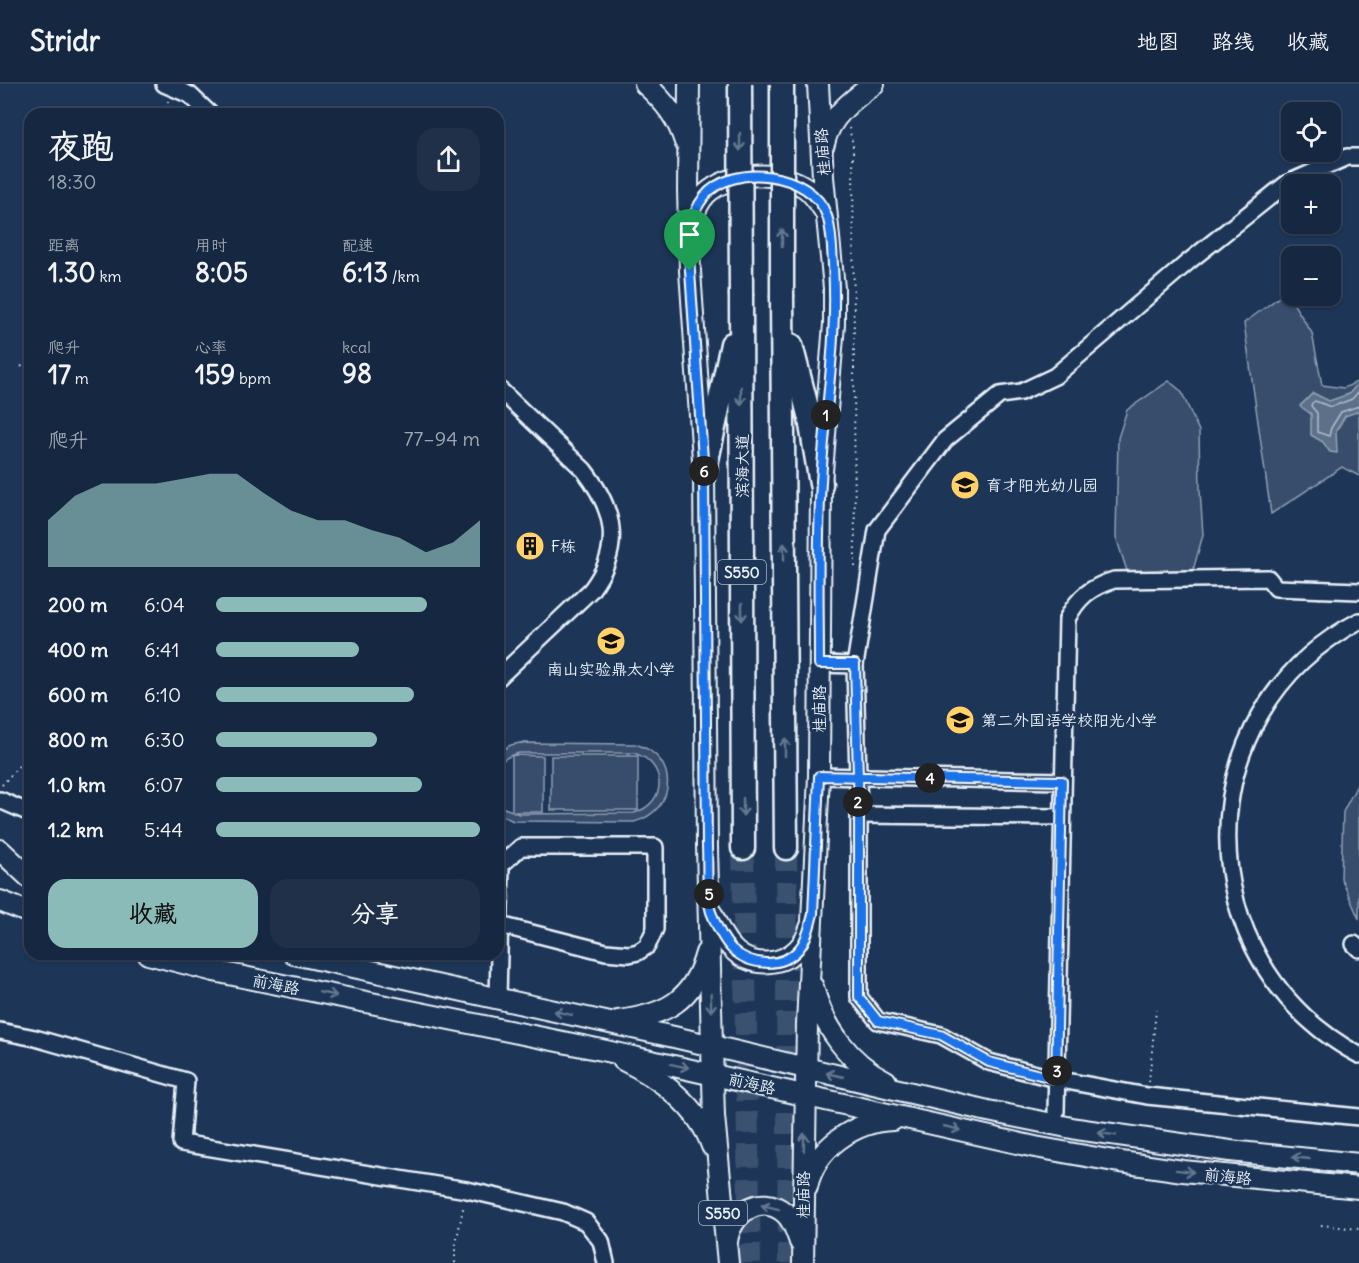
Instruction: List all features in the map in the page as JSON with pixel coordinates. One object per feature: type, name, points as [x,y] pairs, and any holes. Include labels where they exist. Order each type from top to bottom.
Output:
[{"type":"highway","name":"滨海大道","points":[[740,84],[743,848]]},
{"type":"highway","name":"S550","points":[[782,84],[786,848]]},
{"type":"highway","points":[[704,474],[741,296]]},
{"type":"highway","points":[[782,297],[788,333],[810,419],[821,484]]},
{"type":"main road","points":[[645,84],[659,96],[680,127],[686,143],[688,164]]},
{"type":"main road","name":"S550","points":[[689,84],[689,228],[704,474],[707,847],[712,1046],[718,1162],[727,1257]]},
{"type":"main road","name":"桂庙路","points":[[803,1257],[805,1095],[819,776],[821,484],[834,324],[834,288],[818,84]]},
{"type":"main road","points":[[822,155],[825,136],[834,120],[844,108],[874,84]]},
{"type":"main road","points":[[689,228],[695,211],[705,196],[718,185],[754,176],[774,177],[799,184],[818,200],[827,216]]},
{"type":"main road","points":[[0,850],[24,872]]},
{"type":"main road","points":[[0,865],[24,875]]},
{"type":"main road","points":[[0,901],[24,911]]},
{"type":"main road","points":[[710,909],[731,948],[743,958],[766,963],[789,957],[799,949],[808,935],[813,914]]},
{"type":"main road","points":[[607,1022],[658,1012],[679,1002],[687,995],[702,968],[710,930]]},
{"type":"main road","name":"前海路","points":[[171,960],[214,971],[713,1074],[1035,1147],[1114,1161],[1230,1176],[1359,1188]]},
{"type":"main road","name":"前海路","points":[[321,960],[607,1022],[1066,1127],[1230,1151],[1359,1164]]},
{"type":"main road","points":[[810,961],[818,1006],[828,1026],[842,1045],[858,1062],[880,1078],[908,1092]]},
{"type":"main road","points":[[602,1050],[631,1063],[684,1102],[704,1127],[718,1162]]},
{"type":"main road","points":[[803,1204],[808,1181],[818,1161],[830,1146],[865,1124],[884,1120],[912,1119]]},
{"type":"main road","points":[[727,1257],[728,1235],[737,1217],[752,1206],[763,1205],[775,1206],[787,1215],[797,1232],[803,1257]]},
{"type":"street","points":[[164,84],[190,95],[204,108]]},
{"type":"street","points":[[1359,157],[1347,157],[1286,184],[1188,262],[1055,376],[1021,392],[1000,395],[945,440],[877,530],[855,664],[859,815],[859,997],[878,1021],[941,1035],[989,1062],[1056,1079],[1147,1096],[1359,1118]]},
{"type":"street","points":[[504,394],[584,470],[595,485],[610,519],[611,538],[609,556],[601,576],[591,590],[504,672]]},
{"type":"street","points":[[1056,1112],[1067,619],[1074,605],[1085,593],[1099,584],[1114,580],[1190,581],[1268,578],[1276,588],[1359,591]]},
{"type":"street","points":[[1359,621],[1309,655],[1282,684],[1263,710],[1252,731],[1235,776],[1229,808],[1227,848],[1241,920],[1262,963],[1290,1002],[1307,1019],[1326,1035],[1359,1055]]},
{"type":"street","points":[[819,664],[855,664]]},
{"type":"street","points":[[819,776],[1062,781]]},
{"type":"street","points":[[0,800],[24,810]]},
{"type":"street","points":[[859,815],[1062,817]]},
{"type":"street","points":[[504,862],[520,847],[655,847],[655,929],[646,946],[638,952],[629,954],[606,952],[504,926]]},
{"type":"street","points":[[498,999],[499,960]]},
{"type":"street","points":[[0,1031],[35,1038],[186,1080],[181,1143],[467,1190],[563,1212],[586,1222],[601,1241],[606,1263]]},
{"type":"path","points":[[844,108],[853,145],[855,570]]},
{"type":"path","points":[[0,788],[24,760]]},
{"type":"path","points":[[1147,1096],[1156,1010]]},
{"type":"path","points":[[455,1263],[455,1248],[467,1190]]},
{"type":"path","points":[[1321,1225],[1359,1229]]},
{"type":"shaded area","points":[[1281,296],[1281,306],[1295,306],[1312,333],[1322,385],[1344,388],[1359,381],[1359,476],[1342,467],[1271,514],[1244,323]]},
{"type":"shaded area","points":[[1169,381],[1181,391],[1199,431],[1203,535],[1190,581],[1127,571],[1116,537],[1118,438],[1127,410]]},
{"type":"shaded area","points":[[520,743],[635,744],[649,750],[660,760],[666,771],[665,795],[659,806],[648,816],[634,822],[513,821],[504,816],[504,808],[512,811],[512,755],[504,760],[504,749],[511,745]],"holes":[[[519,753],[634,753],[653,765],[659,783],[658,792],[653,801],[634,813],[519,814],[513,812],[543,812],[543,756],[512,755]]]},
{"type":"shaded area","points":[[551,756],[638,756],[638,810],[551,810]]},
{"type":"shaded area","points":[[1359,781],[1359,919],[1341,878],[1343,812]]},
{"type":"water","points":[[1359,382],[1359,411],[1345,416],[1336,431],[1337,453],[1330,452],[1323,442],[1311,435],[1311,414],[1300,406],[1313,393],[1329,401],[1349,394]]},
{"type":"tunnel","points":[[743,848],[750,1263]]},
{"type":"tunnel","points":[[786,848],[789,1263]]},
{"type":"place","name":"育才阳光幼儿园","points":[[965,485]]},
{"type":"place","name":"F栋","points":[[530,546]]},
{"type":"place","name":"南山实验鼎太小学","points":[[611,641]]},
{"type":"place","name":"第二外国语学校阳光小学","points":[[960,720]]},
{"type":"route","points":[[690,271],[689,228],[695,211],[705,196],[718,185],[754,176],[792,181],[806,188],[818,200],[827,216],[832,256],[834,324],[821,484],[819,664],[855,664],[858,776],[859,815],[859,997],[878,1021],[941,1035],[989,1062],[1056,1079],[1062,781],[858,776],[819,776],[813,914],[808,935],[799,949],[779,961],[753,962],[743,958],[731,948],[710,909],[707,847],[703,432],[690,271]]}]
